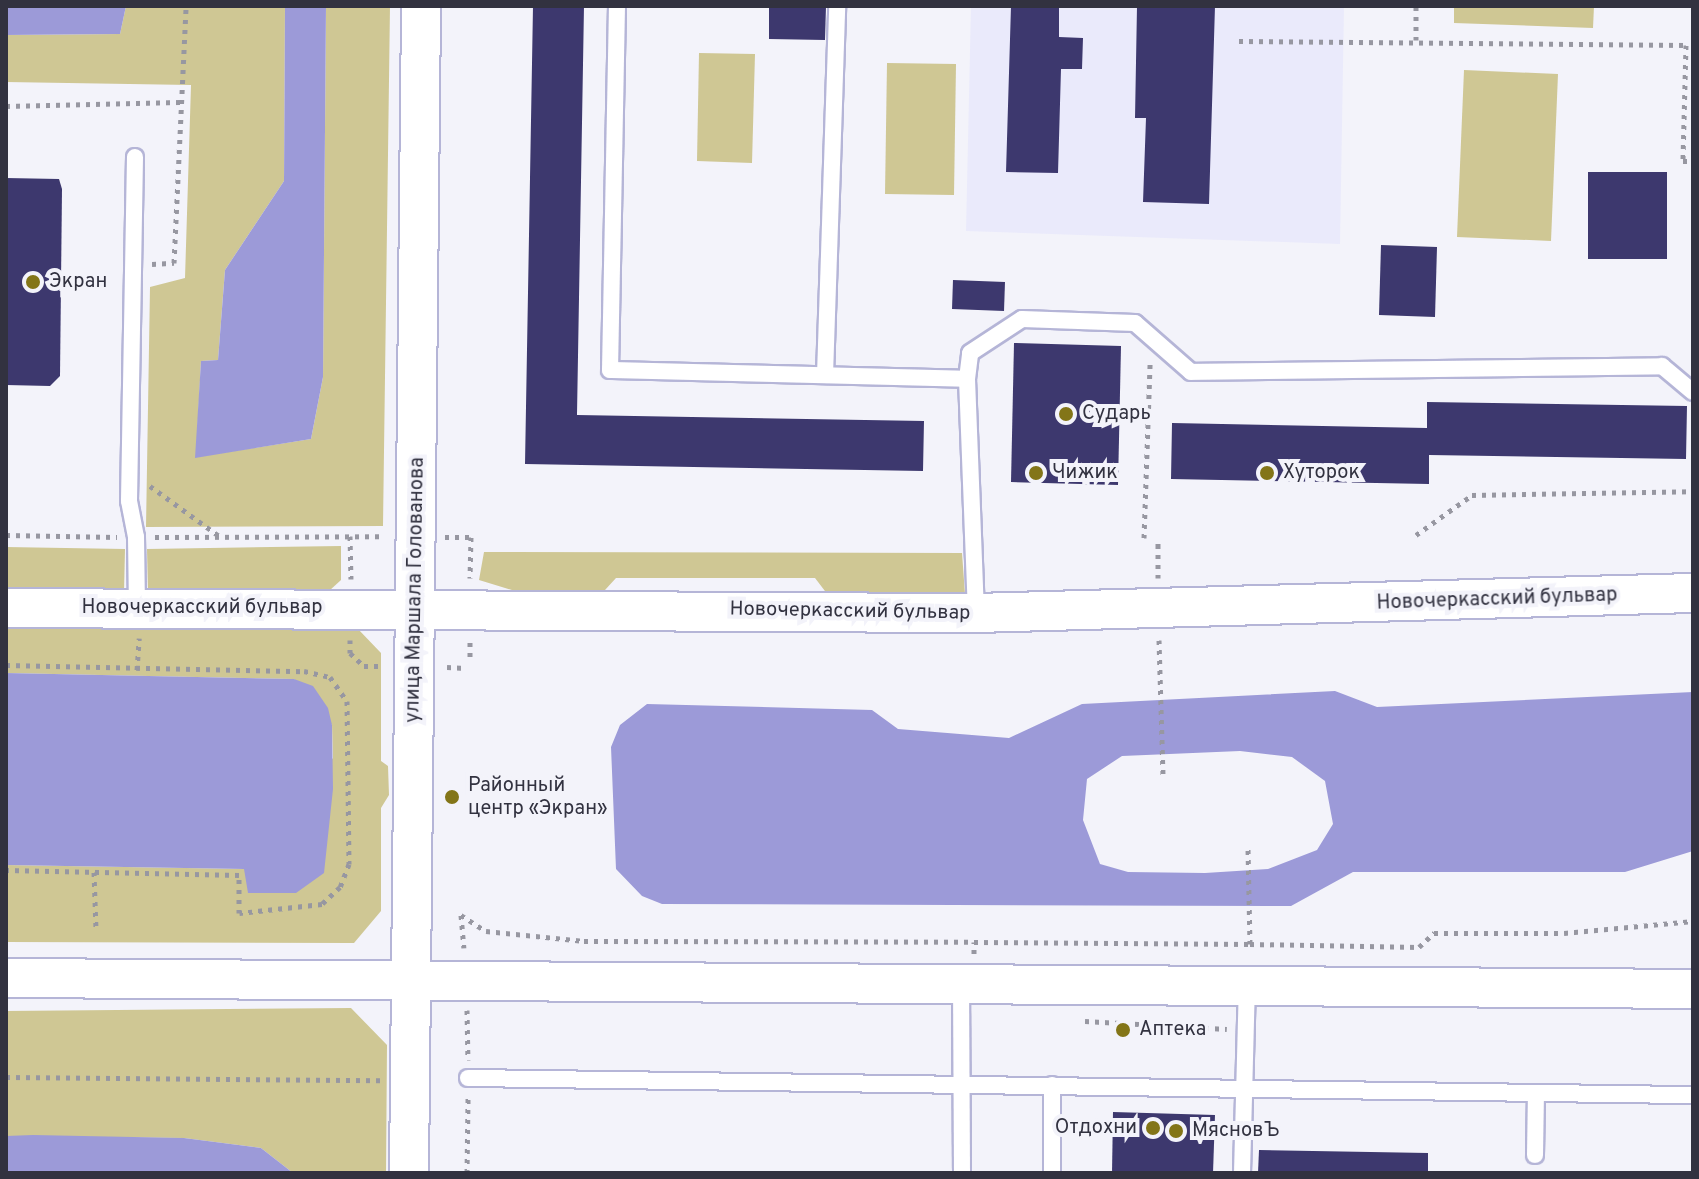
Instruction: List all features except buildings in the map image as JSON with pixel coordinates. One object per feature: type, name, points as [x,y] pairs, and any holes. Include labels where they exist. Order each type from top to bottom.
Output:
[{"type":"street","name":"улица Маршала Голованова","points":[[409,1173],[421,6]]},
{"type":"street","name":"Новочеркасский бульвар","points":[[6,608],[416,607],[976,613],[1693,593]]},
{"type":"street","points":[[6,978],[411,983],[1247,983],[1693,989]]},
{"type":"lane","points":[[617,6],[610,370],[967,379]]},
{"type":"lane","points":[[825,375],[837,6]]},
{"type":"lane","points":[[135,157],[130,472],[136,537],[137,609]]},
{"type":"lane","points":[[976,613],[967,379],[970,353],[1022,319],[1135,323],[1191,372],[1662,366],[1693,392]]},
{"type":"lane","points":[[961,982],[962,1173]]},
{"type":"lane","points":[[1242,1173],[1247,1091],[1247,983]]},
{"type":"lane","points":[[468,1078],[1693,1095]]},
{"type":"lane","points":[[1052,1085],[1052,1173]]},
{"type":"lane","points":[[1535,1155],[1536,1094]]},
{"type":"path","points":[[133,266],[174,263],[186,6]]},
{"type":"path","points":[[1416,6],[1416,40]]},
{"type":"path","points":[[1239,41],[1416,40],[1686,45],[1683,161],[1693,161]]},
{"type":"path","points":[[6,106],[180,102]]},
{"type":"path","points":[[1144,538],[1150,337]]},
{"type":"path","points":[[130,472],[219,536]]},
{"type":"path","points":[[1416,535],[1472,495],[1693,491]]},
{"type":"path","points":[[6,535],[385,536]]},
{"type":"path","points":[[350,536],[351,581]]},
{"type":"path","points":[[444,537],[471,537],[470,578]]},
{"type":"path","points":[[1158,539],[1158,590]]},
{"type":"path","points":[[1158,624],[1163,778]]},
{"type":"path","points":[[350,636],[350,653],[364,666],[388,666]]},
{"type":"path","points":[[6,665],[304,671],[330,677],[347,701],[349,864],[340,887],[322,904],[239,913],[239,875],[6,870]]},
{"type":"path","points":[[442,667],[465,668]]},
{"type":"path","points":[[1248,846],[1250,921]]},
{"type":"path","points":[[94,872],[96,930]]},
{"type":"path","points":[[467,1173],[467,983],[461,915],[486,931],[584,941],[974,942]]},
{"type":"path","points":[[1250,944],[1419,947],[1434,933],[1564,933],[1693,921]]},
{"type":"path","points":[[6,1077],[384,1080]]},
{"type":"shaded area","points":[[126,6],[285,6],[284,181],[225,270],[218,360],[201,361],[196,457],[311,439],[323,377],[326,6],[390,6],[383,526],[146,527],[150,287],[185,278],[191,85],[6,82],[6,35],[120,34]]},
{"type":"shaded area","points":[[971,6],[1344,6],[1340,244],[966,231]]},
{"type":"shaded area","points":[[1454,6],[1594,6],[1593,28],[1454,23]]},
{"type":"shaded area","points":[[699,53],[755,54],[752,163],[697,161]]},
{"type":"shaded area","points":[[887,63],[956,64],[954,195],[885,194]]},
{"type":"shaded area","points":[[1464,70],[1558,74],[1551,241],[1457,237]]},
{"type":"shaded area","points":[[341,546],[341,580],[329,591],[148,592],[147,549]]},
{"type":"shaded area","points":[[6,547],[125,549],[124,592],[6,591]]},
{"type":"shaded area","points":[[484,552],[962,553],[965,594],[828,595],[815,578],[616,578],[605,590],[515,591],[479,580]]},
{"type":"shaded area","points":[[6,622],[358,629],[381,653],[381,761],[388,766],[389,795],[381,808],[381,911],[354,943],[6,942],[6,865],[245,869],[333,758],[332,725],[294,679],[6,673]]},
{"type":"shaded area","points":[[351,1008],[387,1045],[386,1173],[293,1173],[261,1148],[184,1138],[6,1136],[6,1011]]},
{"type":"water","points":[[6,6],[126,6],[120,34],[6,35]]},
{"type":"water","points":[[285,6],[326,6],[323,377],[311,439],[195,458],[201,361],[218,360],[225,270],[284,181]]},
{"type":"water","points":[[6,673],[294,679],[313,686],[328,708],[332,725],[333,789],[324,873],[296,893],[248,893],[244,869],[6,865]]},
{"type":"water","points":[[1335,691],[1377,707],[1693,692],[1693,851],[1625,872],[1353,872],[1291,906],[662,904],[642,896],[616,869],[611,747],[620,725],[647,704],[872,710],[898,729],[1009,738],[1082,704]],"holes":[[[1240,751],[1292,757],[1325,781],[1333,824],[1317,850],[1268,869],[1205,873],[1128,872],[1100,864],[1083,820],[1087,779],[1122,756]]]},
{"type":"water","points":[[6,1136],[184,1138],[261,1148],[293,1173],[6,1173]]},
{"type":"place","name":"Экран","points":[[33,282]]},
{"type":"place","name":"Сударь","points":[[1066,414]]},
{"type":"place","name":"Чижик","points":[[1036,473]]},
{"type":"place","name":"Хуторок","points":[[1267,473]]},
{"type":"place","name":"Районный центр «Экран»","points":[[452,797]]},
{"type":"place","name":"Аптека","points":[[1123,1030]]},
{"type":"place","name":"Отдохни","points":[[1153,1128]]},
{"type":"place","name":"МясновЪ","points":[[1176,1131]]}]
